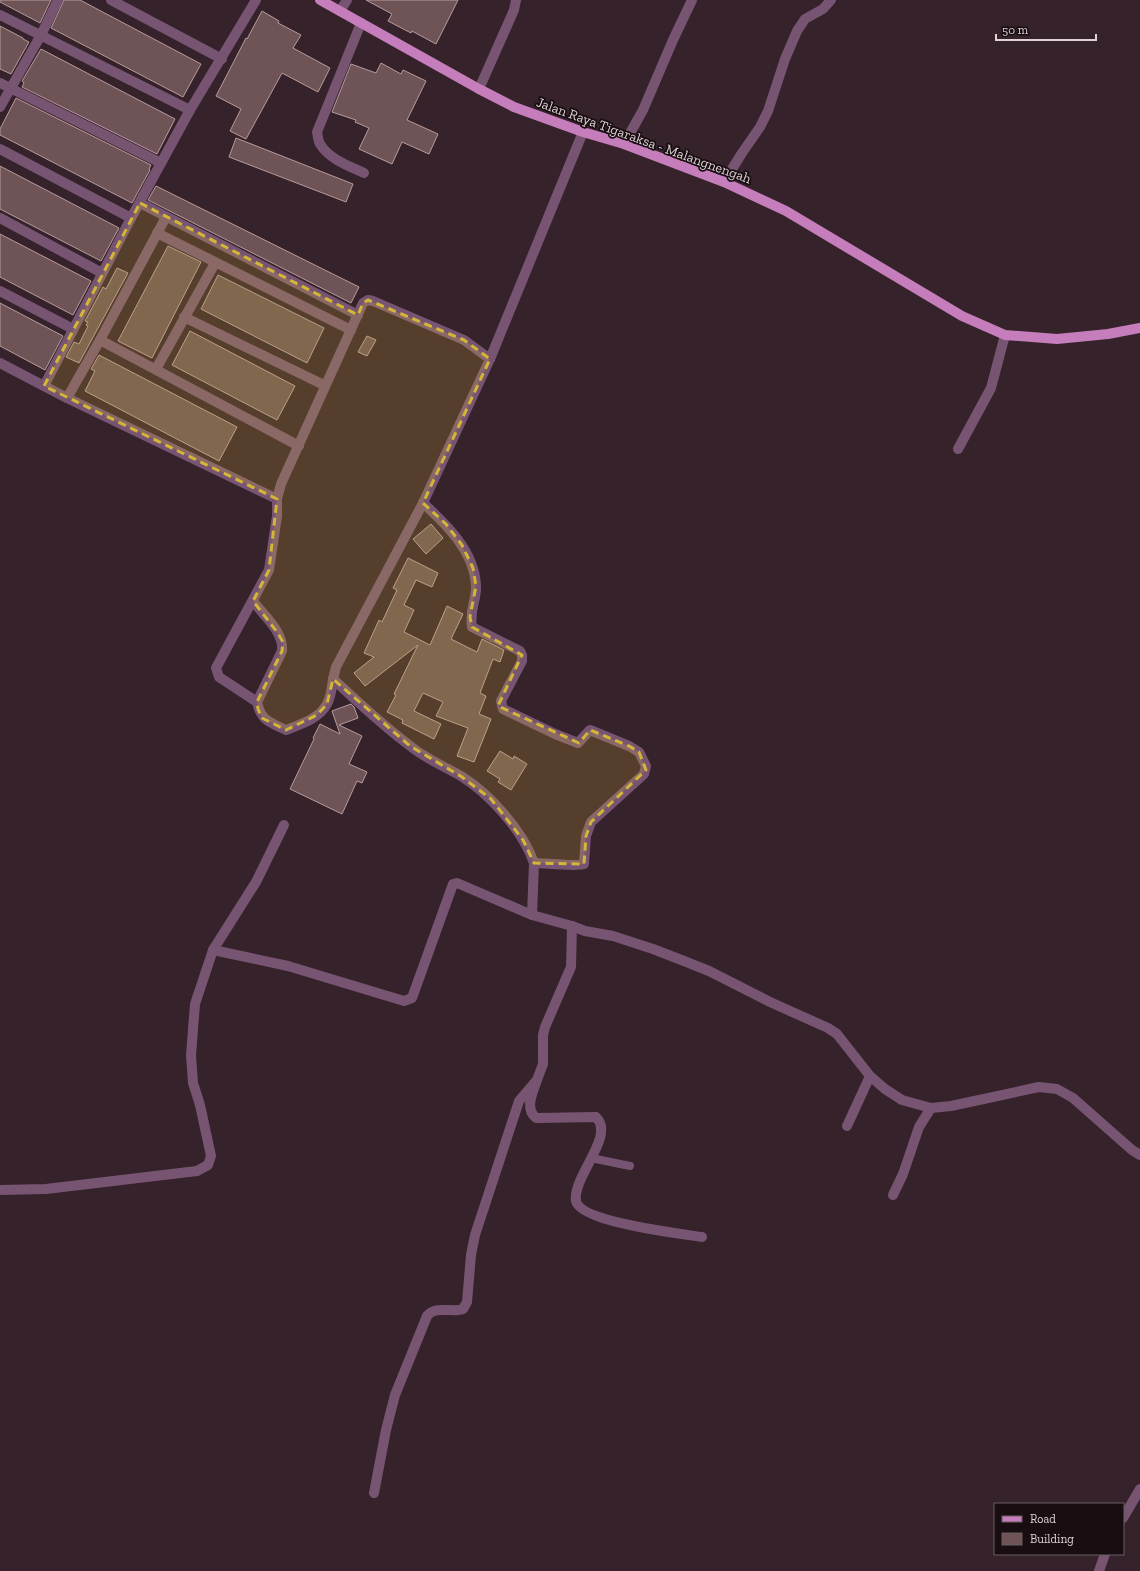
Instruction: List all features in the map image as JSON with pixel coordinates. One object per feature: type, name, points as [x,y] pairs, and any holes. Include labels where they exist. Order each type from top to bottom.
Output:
[{"type":"main road","name":"Jalan Raya Tigaraksa - Malangnengah","points":[[320,0],[479,90],[514,107],[583,132],[624,144],[724,182],[786,211],[962,316],[1005,334],[1057,339],[1108,334],[1140,328]]},
{"type":"street","points":[[0,107],[41,35],[58,0]]},
{"type":"street","points":[[111,0],[222,59]]},
{"type":"street","points":[[44,386],[131,218],[190,110],[222,59],[256,0]]},
{"type":"street","points":[[340,11],[346,0]]},
{"type":"street","points":[[479,90],[516,0]]},
{"type":"street","points":[[624,144],[643,110],[692,0]]},
{"type":"street","points":[[724,182],[760,128],[768,111],[785,59],[804,19],[823,9],[831,0]]},
{"type":"street","points":[[0,15],[190,110]]},
{"type":"street","points":[[361,23],[317,132],[319,144],[326,152],[342,163],[364,173]]},
{"type":"street","points":[[0,83],[162,163]]},
{"type":"street","points":[[253,601],[283,642],[282,651],[257,702],[258,710],[262,718],[286,730],[304,723],[317,715],[327,704],[336,667],[423,503],[490,359],[583,132]]},
{"type":"street","points":[[0,149],[131,218]]},
{"type":"street","points":[[140,202],[166,217],[358,315]]},
{"type":"street","points":[[67,398],[166,217]]},
{"type":"street","points":[[0,218],[102,273]]},
{"type":"street","points":[[157,233],[351,330]]},
{"type":"street","points":[[156,370],[215,263]]},
{"type":"street","points":[[0,291],[73,329]]},
{"type":"street","points":[[257,702],[219,677],[216,668],[269,570],[277,516],[277,499],[281,484],[299,446],[324,385],[363,302],[368,300],[464,340],[490,359]]},
{"type":"street","points":[[184,317],[324,385]]},
{"type":"street","points":[[958,449],[992,388],[1005,334]]},
{"type":"street","points":[[100,340],[299,446]]},
{"type":"street","points":[[0,363],[67,398],[277,499]]},
{"type":"street","points":[[423,503],[446,524],[462,545],[473,568],[476,586],[470,617],[472,627],[520,651],[522,655],[522,661],[500,701],[503,709],[555,734],[578,743],[590,730],[629,746],[639,752],[646,766],[644,774],[591,822],[586,836],[584,864],[534,863]]},
{"type":"street","points":[[333,679],[370,714],[410,746],[462,777],[491,799],[523,840],[532,856],[534,863],[532,915]]},
{"type":"street","points":[[0,1190],[54,1188],[197,1171],[208,1165],[211,1156],[200,1105],[193,1083],[191,1055],[195,1004],[213,950],[256,882],[284,825]]},
{"type":"street","points":[[213,950],[288,966],[404,1001],[408,1000],[412,998],[453,884],[457,883],[532,915],[572,926],[585,932],[613,936],[684,961],[709,971],[770,1002],[828,1028],[837,1034],[870,1076],[885,1089],[902,1100],[931,1108],[951,1106],[1039,1087],[1056,1089],[1072,1098],[1132,1150],[1140,1155]]},
{"type":"street","points":[[572,926],[571,967],[545,1027],[543,1035],[543,1064],[530,1098],[531,1114],[536,1118],[596,1117],[600,1121],[602,1125],[601,1136],[580,1180],[577,1192],[576,1202],[580,1209],[588,1213],[636,1227],[702,1237]]},
{"type":"street","points":[[847,1126],[870,1076]]},
{"type":"street","points":[[374,1493],[386,1430],[395,1395],[430,1312],[434,1310],[459,1311],[463,1309],[467,1302],[471,1256],[475,1235],[519,1101],[537,1080]]},
{"type":"street","points":[[893,1195],[919,1127],[931,1108]]},
{"type":"street","points":[[1124,1516],[1140,1490]]},
{"type":"street","points":[[1099,1571],[1105,1555]]},
{"type":"lane","points":[[591,1158],[630,1166]]},
{"type":"highlighted area","points":[[140,203],[358,315],[363,303],[368,300],[464,340],[490,359],[423,503],[446,524],[462,545],[473,568],[476,586],[470,617],[472,627],[522,655],[498,706],[579,743],[590,730],[629,746],[639,752],[646,770],[591,822],[586,836],[584,864],[534,863],[523,840],[491,799],[462,777],[410,746],[333,679],[327,704],[317,715],[286,730],[262,718],[258,709],[257,702],[282,651],[283,642],[253,601],[269,570],[277,499],[44,386]]},
{"type":"building","points":[[0,0],[51,0],[40,23],[0,2]]},
{"type":"building","points":[[64,0],[80,0],[201,64],[183,97],[51,28]]},
{"type":"building","points":[[366,0],[458,0],[436,44],[412,31],[411,33],[388,21],[392,14]]},
{"type":"building","points":[[262,11],[279,21],[278,23],[301,35],[293,48],[330,68],[318,92],[282,73],[246,139],[230,131],[241,109],[216,96],[246,38],[247,39]]},
{"type":"building","points":[[0,26],[29,42],[11,74],[0,69]]},
{"type":"building","points":[[41,49],[175,119],[157,154],[22,87],[24,83],[22,81]]},
{"type":"building","points":[[381,63],[401,74],[403,70],[426,81],[407,120],[438,134],[429,154],[402,142],[392,164],[359,149],[369,128],[355,122],[356,120],[332,112],[351,64],[376,73]]},
{"type":"building","points":[[16,98],[151,165],[150,170],[132,203],[0,135],[0,129]]},
{"type":"building","points":[[236,138],[353,184],[346,202],[229,157]]},
{"type":"building","points":[[0,166],[119,228],[101,261],[0,209]]},
{"type":"building","points":[[156,186],[359,287],[351,303],[148,200]]},
{"type":"building","points":[[0,234],[91,281],[73,315],[0,277]]},
{"type":"building","points":[[168,246],[201,262],[152,358],[118,341]]},
{"type":"building","points":[[117,268],[128,273],[79,363],[66,357],[74,342],[79,344],[88,326],[86,325],[88,322],[85,321],[103,287],[106,289]]},
{"type":"building","points":[[218,275],[324,328],[307,363],[201,309]]},
{"type":"building","points":[[0,303],[63,336],[45,370],[0,346]]},
{"type":"building","points":[[190,331],[295,386],[277,420],[172,365]]},
{"type":"building","points":[[367,336],[376,340],[367,356],[358,352]]},
{"type":"building","points":[[99,355],[237,427],[219,461],[85,391],[95,371],[91,369]]},
{"type":"building","points":[[431,524],[443,538],[426,554],[413,539]]},
{"type":"building","points":[[408,558],[438,573],[432,587],[416,580],[404,605],[414,610],[404,632],[430,645],[447,606],[463,614],[451,639],[477,652],[482,639],[504,650],[500,662],[493,659],[480,693],[486,696],[479,714],[491,719],[474,762],[457,756],[468,728],[436,716],[443,702],[423,693],[414,711],[441,724],[434,739],[402,723],[403,720],[387,712],[396,695],[394,694],[418,645],[365,686],[354,673],[374,657],[364,653],[379,620],[382,622],[397,590],[393,588]]},
{"type":"building","points":[[351,704],[354,707],[358,718],[339,725],[362,736],[349,764],[367,772],[362,783],[357,781],[342,814],[290,789],[320,724],[340,734],[332,711]]},
{"type":"building","points":[[500,751],[513,759],[514,756],[527,764],[511,790],[498,782],[500,779],[487,771]]}]
